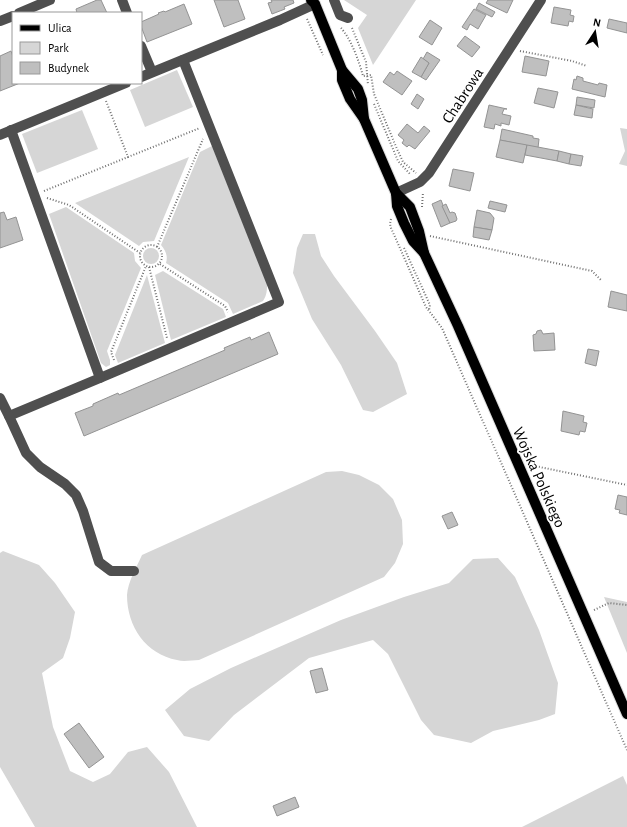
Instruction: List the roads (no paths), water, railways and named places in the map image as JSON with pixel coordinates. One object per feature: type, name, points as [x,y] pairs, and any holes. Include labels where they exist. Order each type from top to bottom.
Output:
[{"type":"main road","name":"Wojska Polskiego","points":[[313,1],[342,70],[342,80],[350,99],[364,119],[396,192],[397,206],[404,223],[413,241],[424,253],[458,326],[627,714]]},
{"type":"street","points":[[21,12],[50,0]]},
{"type":"street","points":[[122,0],[127,12]]},
{"type":"street","points":[[334,0],[340,15],[348,18]]},
{"type":"street","name":"Chabrowa","points":[[396,192],[420,182],[425,178],[541,0]]},
{"type":"street","points":[[142,77],[280,20],[313,1]]},
{"type":"street","points":[[0,21],[12,16]]},
{"type":"street","points":[[142,48],[152,72]]},
{"type":"street","points":[[9,416],[279,302],[183,60]]},
{"type":"street","points":[[0,135],[124,84]]},
{"type":"street","points":[[11,130],[100,378]]},
{"type":"street","points":[[0,398],[26,453],[40,466],[65,484],[76,495],[83,510],[99,562],[111,571],[134,571]]}]
